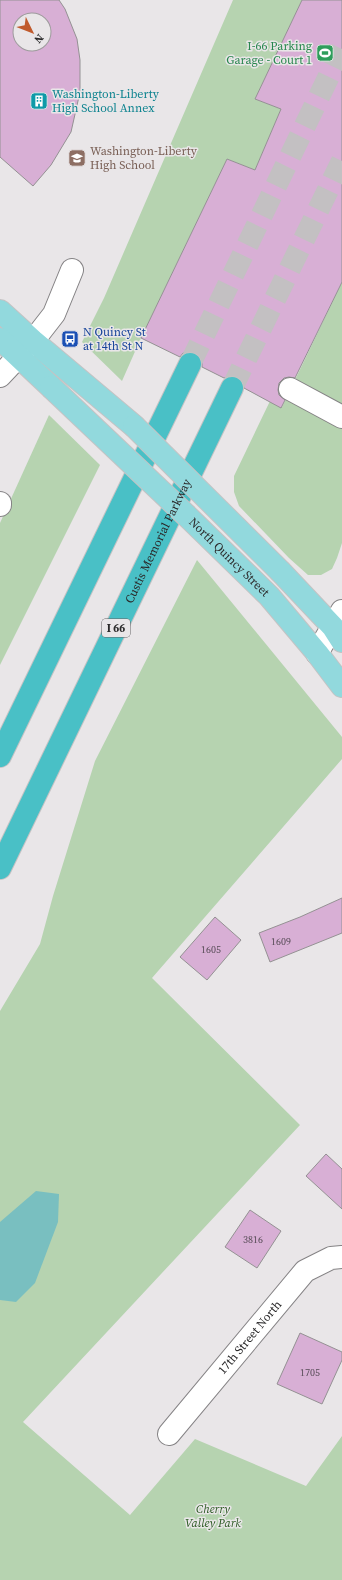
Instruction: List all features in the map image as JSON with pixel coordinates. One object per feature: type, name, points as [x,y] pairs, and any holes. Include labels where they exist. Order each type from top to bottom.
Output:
[{"type":"highway","points":[[0,756],[190,364]]},
{"type":"highway","name":"Custis Memorial Parkway","points":[[0,868],[232,388]]},
{"type":"main road","name":"North Quincy Street","points":[[0,311],[51,387],[269,596],[317,653],[342,686]]},
{"type":"main road","name":"North Quincy Street","points":[[0,339],[26,348],[61,365],[134,426],[281,572],[339,626]]},
{"type":"street","points":[[0,376],[26,348],[54,314],[72,270]]},
{"type":"street","points":[[290,389],[342,417]]},
{"type":"street","points":[[317,653],[339,626]]},
{"type":"street","name":"17th Street North","points":[[169,1434],[305,1271],[331,1258],[342,1257]]},
{"type":"green space","points":[[233,0],[302,0],[255,99],[281,109],[255,170],[227,159],[141,338],[122,381],[82,342],[104,298]]},
{"type":"green space","points":[[342,282],[342,543],[332,569],[321,575],[308,575],[289,558],[239,506],[234,492],[234,476],[270,401],[282,407]]},
{"type":"green space","points":[[49,415],[100,465],[0,665],[0,523]]},
{"type":"green space","name":"Cherry Valley Park","points":[[197,560],[342,737],[342,759],[152,978],[300,1125],[23,1422],[130,1515],[195,1439],[306,1486],[342,1436],[342,1580],[0,1580],[0,1011],[40,944],[53,896],[95,761]]},
{"type":"water","points":[[36,1191],[59,1194],[58,1222],[35,1283],[16,1302],[0,1300],[0,1222]]},
{"type":"building","name":"Washington-Liberty High School Annex","points":[[0,0],[59,0],[65,9],[77,39],[80,60],[80,92],[71,132],[51,165],[33,186],[0,157]]},
{"type":"building","points":[[302,0],[342,0],[342,282],[295,378],[284,378],[279,383],[279,395],[285,400],[281,408],[244,388],[243,381],[238,377],[231,376],[224,378],[202,367],[201,357],[196,353],[183,353],[180,357],[141,338],[227,159],[255,170],[281,109],[255,99]]},
{"type":"building","points":[[342,898],[342,933],[270,962],[259,933]]},
{"type":"building","points":[[215,917],[241,940],[207,980],[180,957]]},
{"type":"building","points":[[326,1154],[342,1169],[342,1209],[306,1176]]},
{"type":"building","points":[[250,1210],[281,1231],[257,1268],[225,1247]]},
{"type":"building","points":[[300,1333],[342,1352],[342,1360],[322,1404],[277,1384]]},
{"type":"tunnel","points":[[190,364],[342,49]]},
{"type":"tunnel","points":[[232,388],[342,161]]},
{"type":"place","name":"I-66 Parking Garage - Court 1","points":[[325,53]]},
{"type":"place","name":"Washington-Liberty High School Annex","points":[[39,101]]},
{"type":"place","name":"Washington-Liberty High School","points":[[77,158]]},
{"type":"place","name":"N Quincy St at 14th St N","points":[[70,339]]}]
